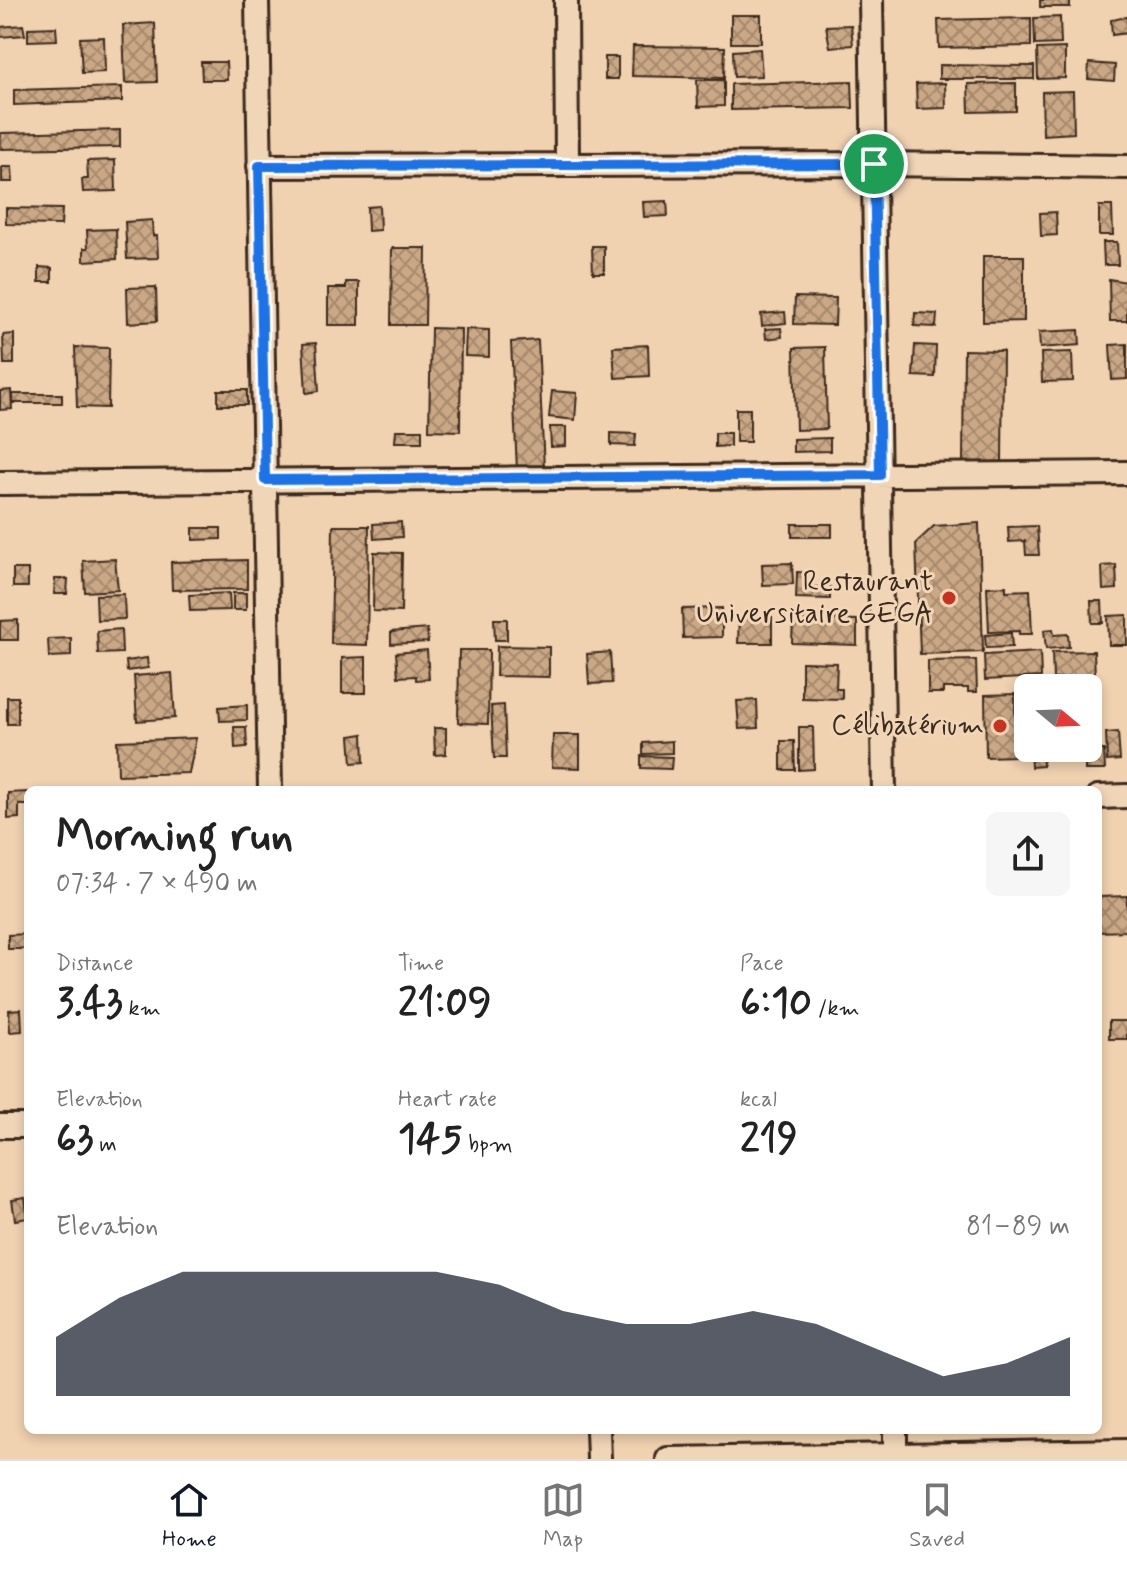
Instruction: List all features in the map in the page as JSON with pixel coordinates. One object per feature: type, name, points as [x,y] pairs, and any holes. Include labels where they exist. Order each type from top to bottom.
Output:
[{"type":"street","points":[[257,0],[270,786]]},
{"type":"street","points":[[566,0],[567,165]]},
{"type":"street","points":[[871,0],[884,786]]},
{"type":"street","points":[[259,166],[874,164],[1127,167]]},
{"type":"street","points":[[0,483],[1127,473]]},
{"type":"street","points":[[1102,797],[1127,796]]},
{"type":"street","points":[[0,1126],[24,1126]]},
{"type":"street","points":[[598,1434],[599,1459]]},
{"type":"street","points":[[895,1434],[895,1457]]},
{"type":"street","points":[[668,1459],[1127,1451]]},
{"type":"building","points":[[1040,0],[1070,0],[1070,7],[1040,7]]},
{"type":"building","points":[[731,15],[761,15],[761,43],[731,43]]},
{"type":"building","points":[[1060,17],[1061,44],[1035,45],[1034,18]]},
{"type":"building","points":[[1127,17],[1127,33],[1112,35],[1111,20]]},
{"type":"building","points":[[1031,18],[1031,46],[939,48],[938,20]]},
{"type":"building","points":[[155,23],[157,82],[125,83],[123,25]]},
{"type":"building","points":[[23,25],[25,35],[0,37],[0,27]]},
{"type":"building","points":[[851,25],[853,45],[830,47],[826,26]]},
{"type":"building","points":[[56,27],[57,40],[28,41],[28,28]]},
{"type":"building","points":[[104,37],[105,72],[82,73],[80,38]]},
{"type":"building","points":[[633,46],[725,47],[724,78],[632,76]]},
{"type":"building","points":[[1065,48],[1065,78],[1038,79],[1037,49]]},
{"type":"building","points":[[760,49],[762,76],[734,77],[733,51]]},
{"type":"building","points":[[605,57],[618,57],[618,79],[605,79]]},
{"type":"building","points":[[201,62],[226,62],[227,80],[202,80]]},
{"type":"building","points":[[1089,63],[1115,65],[1114,81],[1088,79]]},
{"type":"building","points":[[939,65],[1034,66],[1034,79],[939,79]]},
{"type":"building","points":[[697,80],[724,80],[724,106],[698,107]]},
{"type":"building","points":[[852,81],[853,108],[731,110],[731,84]]},
{"type":"building","points":[[945,83],[946,108],[917,109],[916,84]]},
{"type":"building","points":[[1016,83],[1016,111],[969,112],[968,84]]},
{"type":"building","points":[[122,87],[122,101],[14,105],[14,90]]},
{"type":"building","points":[[1073,91],[1074,133],[1043,135],[1042,92]]},
{"type":"building","points":[[120,130],[120,147],[1,149],[1,133]]},
{"type":"building","points":[[115,160],[116,191],[83,192],[82,179],[88,179],[87,161]]},
{"type":"building","points":[[2,167],[12,167],[13,182],[2,182]]},
{"type":"building","points":[[667,201],[668,216],[644,217],[643,202]]},
{"type":"building","points":[[379,206],[380,230],[368,231],[367,207]]},
{"type":"building","points":[[1099,206],[1112,206],[1113,235],[1099,235]]},
{"type":"building","points":[[6,208],[62,209],[61,225],[6,224]]},
{"type":"building","points":[[1056,212],[1057,235],[1041,236],[1040,213]]},
{"type":"building","points":[[152,220],[153,236],[157,236],[158,258],[127,259],[125,222]]},
{"type":"building","points":[[116,229],[117,259],[84,261],[84,248],[88,248],[87,230]]},
{"type":"building","points":[[1103,242],[1117,242],[1118,265],[1104,265]]},
{"type":"building","points":[[592,246],[604,246],[604,273],[593,273]]},
{"type":"building","points":[[392,248],[426,248],[425,325],[391,325]]},
{"type":"building","points":[[983,256],[1024,256],[1024,321],[983,322]]},
{"type":"building","points":[[39,267],[52,268],[52,282],[39,282]]},
{"type":"building","points":[[1109,279],[1127,282],[1127,321],[1110,321]]},
{"type":"building","points":[[346,282],[359,282],[359,325],[328,325],[328,288],[346,288]]},
{"type":"building","points":[[156,287],[157,321],[128,323],[127,288]]},
{"type":"building","points":[[795,297],[836,298],[835,325],[794,324]]},
{"type":"building","points":[[785,312],[786,323],[762,326],[761,314]]},
{"type":"building","points":[[915,313],[937,314],[936,327],[914,326]]},
{"type":"building","points":[[431,328],[461,329],[460,431],[429,430]]},
{"type":"building","points":[[781,328],[782,337],[766,339],[765,329]]},
{"type":"building","points":[[466,329],[489,330],[489,357],[465,356]]},
{"type":"building","points":[[1079,330],[1080,345],[1040,348],[1039,332]]},
{"type":"building","points":[[14,334],[14,364],[4,364],[3,335]]},
{"type":"building","points":[[538,340],[544,469],[517,470],[511,342]]},
{"type":"building","points":[[316,343],[319,391],[306,393],[303,344]]},
{"type":"building","points":[[1127,344],[1127,379],[1112,380],[1110,345]]},
{"type":"building","points":[[648,345],[649,376],[615,378],[613,347]]},
{"type":"building","points":[[915,345],[936,346],[935,377],[913,376]]},
{"type":"building","points":[[75,347],[109,348],[108,408],[77,407]]},
{"type":"building","points":[[825,347],[827,429],[796,430],[794,348]]},
{"type":"building","points":[[964,350],[1003,351],[1002,463],[963,463]]},
{"type":"building","points":[[1072,352],[1073,381],[1042,382],[1041,353]]},
{"type":"building","points":[[11,390],[12,409],[0,410],[0,391]]},
{"type":"building","points":[[218,390],[247,390],[247,405],[218,405]]},
{"type":"building","points":[[552,391],[577,393],[575,420],[549,417]]},
{"type":"building","points":[[13,394],[62,394],[62,403],[13,403]]},
{"type":"building","points":[[736,409],[750,409],[750,442],[736,442]]},
{"type":"building","points":[[550,427],[566,427],[566,446],[551,447]]},
{"type":"building","points":[[396,430],[422,430],[422,442],[395,442]]},
{"type":"building","points":[[611,433],[636,434],[635,446],[611,445]]},
{"type":"building","points":[[715,433],[730,433],[730,446],[715,447]]},
{"type":"building","points":[[830,438],[830,451],[793,452],[793,439]]},
{"type":"building","points":[[401,522],[402,537],[374,539],[373,524]]},
{"type":"building","name":"Restaurant Universitaire GEGA","points":[[979,523],[983,652],[920,654],[916,543],[934,526]]},
{"type":"building","points":[[792,524],[832,524],[832,537],[792,537]]},
{"type":"building","points":[[333,526],[369,526],[367,645],[331,644]]},
{"type":"building","points":[[1037,526],[1039,555],[1026,555],[1025,541],[1009,542],[1008,527]]},
{"type":"building","points":[[193,528],[221,528],[221,539],[193,540]]},
{"type":"building","points":[[374,552],[402,553],[401,612],[373,611]]},
{"type":"building","points":[[115,559],[118,590],[85,592],[83,561]]},
{"type":"building","points":[[247,560],[247,589],[172,590],[171,562]]},
{"type":"building","points":[[792,563],[793,584],[763,585],[762,564]]},
{"type":"building","points":[[1116,565],[1117,589],[1103,590],[1102,566]]},
{"type":"building","points":[[13,569],[28,569],[28,587],[13,587]]},
{"type":"building","points":[[797,572],[813,573],[812,587],[830,587],[830,599],[796,598]]},
{"type":"building","points":[[55,579],[68,579],[67,594],[54,594]]},
{"type":"building","points":[[1006,586],[1006,591],[1030,590],[1032,634],[989,632],[987,587]]},
{"type":"building","points":[[229,593],[230,610],[190,611],[189,595]]},
{"type":"building","points":[[233,593],[246,593],[246,610],[233,610]]},
{"type":"building","points":[[124,594],[125,619],[97,620],[96,595]]},
{"type":"building","points":[[1091,601],[1102,601],[1103,623],[1092,623]]},
{"type":"building","points":[[722,608],[722,637],[683,638],[682,609]]},
{"type":"building","points":[[1127,615],[1127,645],[1109,645],[1108,616]]},
{"type":"building","points":[[739,616],[772,617],[772,643],[738,643]]},
{"type":"building","points":[[793,618],[857,620],[857,645],[792,643]]},
{"type":"building","points":[[494,619],[507,619],[507,640],[495,640]]},
{"type":"building","points":[[18,620],[18,640],[0,640],[0,621]]},
{"type":"building","points":[[121,629],[122,653],[98,654],[97,631]]},
{"type":"building","points":[[427,629],[428,642],[391,644],[391,632]]},
{"type":"building","points":[[1053,629],[1054,635],[1068,634],[1069,647],[1046,649],[1044,630]]},
{"type":"building","points":[[1011,633],[1012,647],[986,648],[985,635]]},
{"type":"building","points":[[71,638],[71,656],[49,657],[48,639]]},
{"type":"building","points":[[497,646],[549,647],[549,677],[496,676]]},
{"type":"building","points":[[427,650],[429,679],[398,677],[396,653]]},
{"type":"building","points":[[459,650],[489,650],[488,724],[458,723]]},
{"type":"building","points":[[1094,651],[1095,674],[1053,674],[1052,652]]},
{"type":"building","points":[[610,652],[612,683],[589,684],[587,654]]},
{"type":"building","points":[[1040,652],[1041,674],[1014,674],[1014,678],[985,680],[984,655]]},
{"type":"building","points":[[366,657],[366,693],[342,693],[342,658]]},
{"type":"building","points":[[147,658],[148,668],[127,671],[126,661]]},
{"type":"building","points":[[976,660],[977,692],[968,692],[968,688],[943,688],[943,693],[928,693],[928,661]]},
{"type":"building","points":[[802,662],[837,663],[836,689],[842,689],[842,699],[802,698]]},
{"type":"building","points":[[172,673],[175,718],[137,721],[134,676]]},
{"type":"building","name":"Célibatérium","points":[[1014,694],[1014,756],[986,757],[985,695]]},
{"type":"building","points":[[7,697],[18,697],[18,724],[7,724]]},
{"type":"building","points":[[757,700],[758,728],[739,729],[737,701]]},
{"type":"building","points":[[247,705],[247,720],[220,721],[219,707]]},
{"type":"building","points":[[504,705],[506,758],[494,758],[491,706]]},
{"type":"building","points":[[234,727],[246,727],[247,747],[235,748]]},
{"type":"building","points":[[799,727],[813,727],[814,769],[799,770]]},
{"type":"building","points":[[434,728],[446,728],[446,754],[435,755]]},
{"type":"building","points":[[1118,732],[1120,760],[1107,761],[1106,733]]},
{"type":"building","points":[[363,734],[364,762],[352,763],[350,736]]},
{"type":"building","points":[[553,735],[580,735],[580,768],[552,767]]},
{"type":"building","points":[[196,738],[189,773],[118,775],[117,741]]},
{"type":"building","points":[[672,741],[672,753],[643,754],[643,743]]},
{"type":"building","points":[[781,741],[794,741],[795,770],[781,770]]},
{"type":"building","points":[[1104,750],[1105,770],[1085,770],[1085,762],[1102,762]]},
{"type":"building","points":[[641,756],[672,757],[671,769],[641,768]]},
{"type":"building","points":[[1031,762],[1043,762],[1043,766],[1031,767]]},
{"type":"building","points":[[24,792],[24,805],[19,805],[19,818],[8,819],[8,793]]},
{"type":"building","points":[[1127,896],[1127,931],[1102,932],[1102,897]]},
{"type":"building","points":[[24,934],[24,949],[8,949],[8,935]]},
{"type":"building","points":[[21,1009],[22,1031],[10,1032],[9,1010]]},
{"type":"building","points":[[1109,1021],[1127,1021],[1127,1039],[1109,1039]]},
{"type":"building","points":[[24,1198],[24,1219],[15,1220],[12,1200]]},
{"type":"place","name":"Restaurant Universitaire GEGA","points":[[949,598]]},
{"type":"place","name":"Célibatérium","points":[[1000,726]]},
{"type":"route","points":[[874,164],[880,475],[265,480],[259,166],[874,164]]}]
